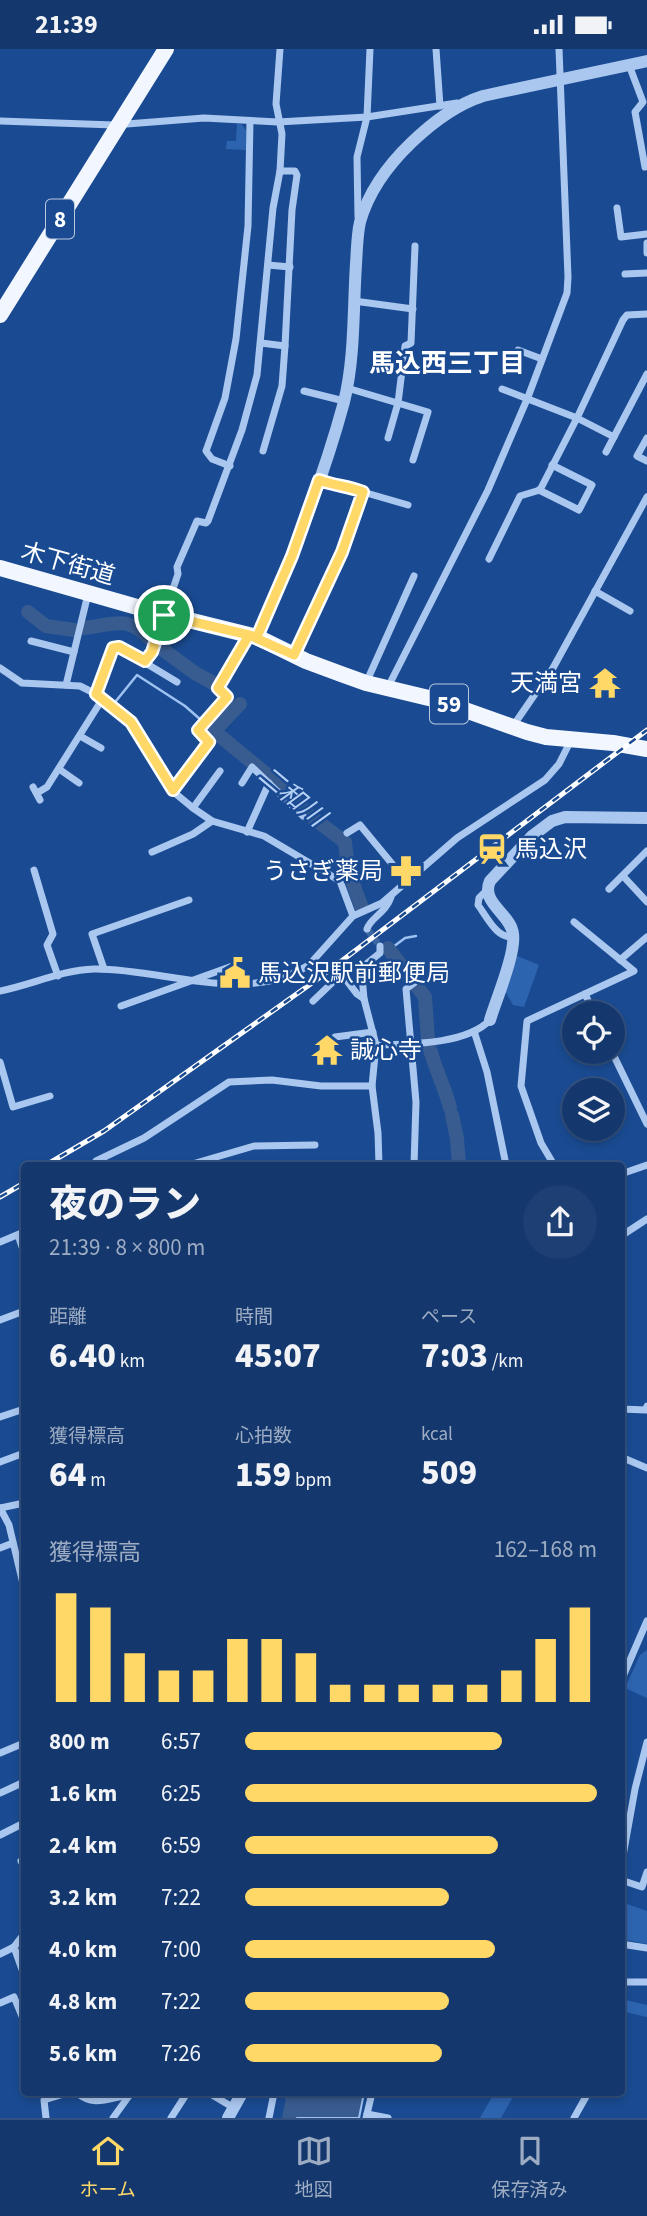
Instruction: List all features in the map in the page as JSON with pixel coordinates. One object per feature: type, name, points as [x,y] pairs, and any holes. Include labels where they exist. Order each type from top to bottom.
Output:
[{"type":"main road","name":"8","points":[[0,315],[166,49]]},
{"type":"main road","name":"木下街道","points":[[0,568],[164,615],[253,636],[366,683],[438,700],[546,737],[613,743],[647,750]]},
{"type":"street","points":[[145,661],[152,652],[178,575],[177,567],[197,521],[208,521],[230,466],[257,375],[273,208],[280,171],[282,134],[276,104],[280,49]]},
{"type":"street","points":[[173,790],[209,742],[198,730],[227,697],[218,688],[253,636],[292,556],[344,401],[359,225],[357,157],[367,117],[370,49]]},
{"type":"street","points":[[436,49],[440,106]]},
{"type":"street","points":[[387,688],[488,490],[528,397],[567,293],[559,49]]},
{"type":"street","points":[[0,121],[88,124],[204,118],[278,122],[367,117],[464,102],[647,61]]},
{"type":"street","points":[[629,65],[643,102],[635,112],[645,167]]},
{"type":"street","points":[[359,225],[374,190],[394,160],[425,130],[464,102]]},
{"type":"street","points":[[230,466],[212,459],[206,451],[225,398],[236,339],[248,226],[250,121]]},
{"type":"street","points":[[263,451],[282,386],[292,210],[297,175],[295,171],[280,171]]},
{"type":"street","points":[[617,208],[621,237],[647,234]]},
{"type":"street","points":[[647,243],[647,253]]},
{"type":"street","points":[[388,438],[398,403],[405,346],[411,343],[415,246]]},
{"type":"street","points":[[268,265],[290,267]]},
{"type":"street","points":[[625,274],[647,273]]},
{"type":"street","points":[[354,301],[413,309]]},
{"type":"street","points":[[539,490],[577,418],[623,320],[627,315],[647,314]]},
{"type":"street","points":[[261,343],[285,346]]},
{"type":"street","points":[[518,349],[542,359]]},
{"type":"street","points":[[606,452],[647,374]]},
{"type":"street","points":[[347,387],[428,412],[413,460]]},
{"type":"street","points":[[502,389],[577,418],[614,437]]},
{"type":"street","points":[[303,391],[344,401]]},
{"type":"street","points":[[647,438],[638,456],[647,461]]},
{"type":"street","points":[[489,559],[520,496],[539,490],[579,510],[592,485],[552,465]]},
{"type":"street","points":[[319,480],[336,487],[353,487],[408,505]]},
{"type":"street","points":[[294,655],[342,552],[363,492]]},
{"type":"street","points":[[513,727],[553,668],[647,497]]},
{"type":"street","points":[[366,683],[414,576]]},
{"type":"street","points":[[596,591],[630,611]]},
{"type":"street","points":[[66,685],[88,594]]},
{"type":"street","points":[[31,641],[74,652]]},
{"type":"street","points":[[37,793],[47,787],[80,736],[99,696],[113,648],[119,647],[177,682]]},
{"type":"street","points":[[0,669],[22,683],[80,686],[99,696],[131,722],[173,790],[193,808],[212,821],[264,836],[340,881],[353,916]]},
{"type":"street","points":[[80,736],[101,748]]},
{"type":"street","points":[[0,991],[90,969],[135,971],[193,980],[262,983],[282,978],[309,965],[353,916],[373,908],[391,896],[457,838],[551,775],[571,740]]},
{"type":"street","points":[[242,783],[252,768],[303,816]]},
{"type":"street","points":[[59,769],[79,783]]},
{"type":"street","points":[[193,808],[220,771]]},
{"type":"street","points":[[247,832],[269,783]]},
{"type":"street","points":[[376,1045],[436,1042],[474,1031],[490,1020],[514,936],[487,890],[490,881],[531,837],[552,821],[565,817],[647,818]]},
{"type":"street","points":[[152,852],[193,834],[212,821]]},
{"type":"street","points":[[347,833],[359,825],[407,882]]},
{"type":"street","points":[[609,888],[647,851]]},
{"type":"street","points":[[34,870],[52,934],[47,945],[58,976]]},
{"type":"street","points":[[623,876],[647,902]]},
{"type":"street","points":[[367,929],[369,923],[388,906],[391,896]]},
{"type":"street","points":[[104,969],[92,934],[189,900]]},
{"type":"street","points":[[552,1162],[541,1143],[520,1086],[527,1021],[634,971],[574,922]]},
{"type":"street","points":[[620,960],[647,937]]},
{"type":"street","points":[[379,1162],[372,1086],[376,1045],[364,999],[362,976],[365,965],[380,953],[380,946]]},
{"type":"street","points":[[121,1006],[238,964]]},
{"type":"street","points":[[313,1001],[334,981],[344,977],[364,999]]},
{"type":"street","points":[[414,983],[406,989],[416,1113],[414,1162]]},
{"type":"street","points":[[584,994],[588,1001]]},
{"type":"street","points":[[474,1031],[487,1072],[505,1162]]},
{"type":"street","points":[[335,1037],[373,1032]]},
{"type":"street","points":[[0,1062],[13,1107],[50,1095]]},
{"type":"street","points":[[618,1064],[647,1124]]},
{"type":"street","points":[[96,1162],[144,1138],[229,1082],[272,1080],[321,1086],[372,1086]]},
{"type":"street","points":[[199,1162],[254,1146],[315,1145]]},
{"type":"street","points":[[625,1173],[647,1165]]},
{"type":"street","points":[[625,1233],[647,1219]]},
{"type":"street","points":[[0,1242],[21,1233]]},
{"type":"street","points":[[0,1320],[21,1312]]},
{"type":"street","points":[[625,1409],[647,1409]]},
{"type":"street","points":[[0,1417],[21,1410]]},
{"type":"street","points":[[0,1462],[21,1454]]},
{"type":"street","points":[[625,1459],[647,1468]]},
{"type":"street","points":[[21,1504],[0,1508],[9,1525],[21,1576]]},
{"type":"street","points":[[0,1548],[13,1543]]},
{"type":"street","points":[[625,1672],[647,1621]]},
{"type":"street","points":[[638,1642],[647,1646]]},
{"type":"street","points":[[625,1845],[647,1742]]},
{"type":"street","points":[[0,1753],[21,1744]]},
{"type":"street","points":[[0,1793],[21,1783]]},
{"type":"street","points":[[0,1835],[21,1824]]},
{"type":"street","points":[[625,1881],[642,1887],[647,1872]]},
{"type":"street","points":[[0,1954],[14,1947],[21,1938]]},
{"type":"street","points":[[625,1945],[647,1948]]},
{"type":"street","points":[[14,1947],[21,1967]]},
{"type":"street","points":[[625,1982],[647,1982]]},
{"type":"street","points":[[0,1993],[2,2002],[14,1997],[21,2014]]},
{"type":"street","points":[[46,2118],[44,2099],[56,2096]]},
{"type":"street","points":[[80,2096],[97,2102],[122,2096]]},
{"type":"street","points":[[113,2118],[130,2096]]},
{"type":"street","points":[[171,2118],[185,2096]]},
{"type":"street","points":[[212,2096],[231,2115],[240,2096]]},
{"type":"street","points":[[269,2118],[273,2096]]},
{"type":"street","points":[[371,2096],[366,2116],[388,2118]]},
{"type":"street","points":[[574,2118],[586,2096]]},
{"type":"shaded area","points":[[237,124],[241,124],[246,130],[246,150],[226,149],[227,141],[236,141]]},
{"type":"shaded area","points":[[517,956],[539,965],[524,1007],[513,1005],[505,991]]},
{"type":"shaded area","points":[[647,1650],[647,1698],[625,1688],[640,1655]]},
{"type":"shaded area","points":[[625,1903],[647,1911],[647,1944],[625,1940]]},
{"type":"shaded area","points":[[625,2000],[647,2005],[647,2017],[625,2012]]},
{"type":"shaded area","points":[[297,2096],[363,2096],[359,2118],[293,2118]]},
{"type":"shaded area","points":[[513,2096],[501,2118],[480,2118],[492,2097]]},
{"type":"waterway","name":"二和川","points":[[28,612],[46,626],[74,630]]},
{"type":"waterway","name":"二和川","points":[[84,628],[126,624],[134,626],[150,639]]},
{"type":"waterway","name":"二和川","points":[[158,646],[215,684]]},
{"type":"waterway","points":[[116,701],[137,675],[185,706],[201,720]]},
{"type":"waterway","name":"二和川","points":[[240,704],[214,731],[276,782],[313,818],[345,842],[348,870],[362,908]]},
{"type":"waterway","points":[[389,950],[405,938],[416,936]]},
{"type":"waterway","name":"二和川","points":[[388,948],[412,980]]},
{"type":"waterway","name":"二和川","points":[[416,985],[425,997],[428,1040]]},
{"type":"waterway","name":"二和川","points":[[430,1049],[450,1108]]},
{"type":"waterway","name":"二和川","points":[[452,1115],[459,1162]]},
{"type":"waterway","name":"二和川","points":[[289,2118],[293,2096]]},
{"type":"tunnel","points":[[367,929],[380,946]]},
{"type":"railway","points":[[51,1162],[104,1131],[319,978],[647,730]]},
{"type":"railway","points":[[0,1197],[21,1185]]},
{"type":"place","name":"天満宮","points":[[605,683]]},
{"type":"place","name":"馬込沢","points":[[492,849]]},
{"type":"place","name":"うさぎ薬局","points":[[406,871]]},
{"type":"place","name":"馬込沢駅前郵便局","points":[[235,973]]},
{"type":"place","name":"誠心寺","points":[[327,1050]]},
{"type":"district","name":"馬込西三丁目","points":[[447,363]]},
{"type":"route","points":[[164,615],[152,652],[145,661],[119,647],[113,648],[96,694],[131,722],[173,790],[209,742],[198,730],[227,697],[218,688],[239,648],[249,635],[257,637],[292,556],[319,480],[336,487],[353,487],[363,492],[342,552],[294,655],[257,637],[249,635],[164,615]]}]
